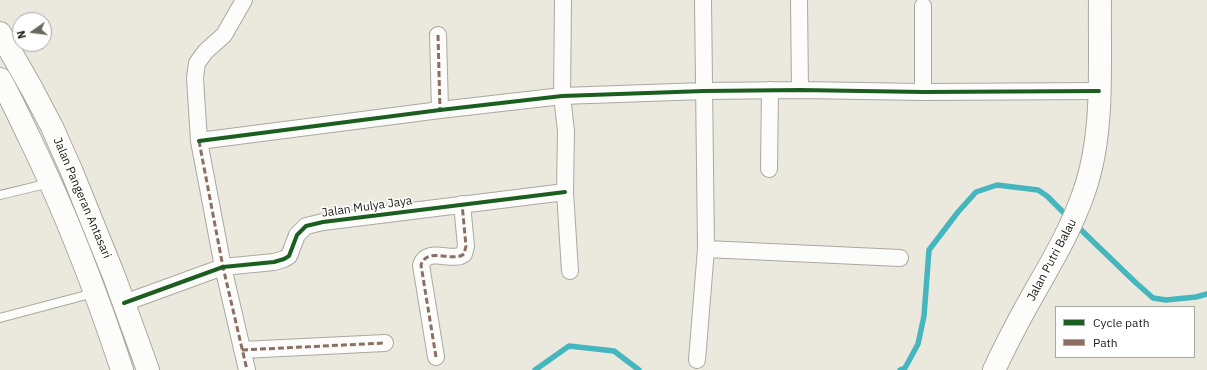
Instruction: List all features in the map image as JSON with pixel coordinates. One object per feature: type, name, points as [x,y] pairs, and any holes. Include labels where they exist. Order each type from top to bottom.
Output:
[{"type":"main road","name":"Jalan Putri Balau","points":[[994,370],[1017,324],[1066,238],[1085,192],[1092,165],[1098,126],[1100,0]]},
{"type":"main road","name":"Jalan Pangeran Antasari","points":[[0,33],[36,96],[85,201],[148,370]]},
{"type":"main road","name":"Jalan Pangeran Antasari","points":[[0,79],[62,208],[95,293],[122,370]]},
{"type":"street","points":[[244,0],[224,35],[206,51],[197,63],[196,78],[199,141],[223,267],[247,370]]},
{"type":"street","points":[[563,0],[562,96],[566,131],[565,192],[570,271]]},
{"type":"street","points":[[697,360],[706,250],[703,0]]},
{"type":"street","points":[[799,0],[800,90]]},
{"type":"street","points":[[923,6],[923,92]]},
{"type":"street","points":[[438,35],[440,110]]},
{"type":"street","points":[[199,141],[562,96],[770,90],[923,92],[1099,91]]},
{"type":"street","points":[[769,169],[770,90]]},
{"type":"street","name":"Jalan Mulya Jaya","points":[[124,304],[223,267],[274,262],[284,259],[289,256],[298,235],[306,226],[323,222],[565,192]]},
{"type":"street","points":[[436,357],[421,265],[422,260],[427,257],[436,255],[460,256],[464,254],[466,246],[462,204]]},
{"type":"street","points":[[706,250],[900,258]]},
{"type":"street","points":[[242,350],[385,343]]},
{"type":"lane","points":[[0,195],[51,183]]},
{"type":"lane","points":[[0,318],[95,293]]},
{"type":"waterway","points":[[900,370],[905,368],[918,344],[924,316],[929,250],[958,212],[976,192],[997,185],[1038,190],[1047,196],[1069,218]]},
{"type":"waterway","points":[[1076,225],[1153,298],[1166,300],[1196,297],[1207,294]]},
{"type":"waterway","points":[[535,370],[569,346],[614,351],[639,370]]},
{"type":"marked path","points":[[438,35],[440,110]]},
{"type":"marked path","points":[[199,141],[223,267],[247,370]]},
{"type":"marked path","points":[[436,357],[421,265],[424,259],[429,257],[453,257],[464,254],[466,246],[462,204]]},
{"type":"marked path","points":[[242,350],[385,343]]},
{"type":"cycle path","points":[[199,141],[562,96],[704,91],[800,90],[923,92],[1099,91]]},
{"type":"cycle path","points":[[124,303],[223,267],[274,262],[284,259],[289,256],[297,235],[306,226],[323,222],[565,192]]}]
